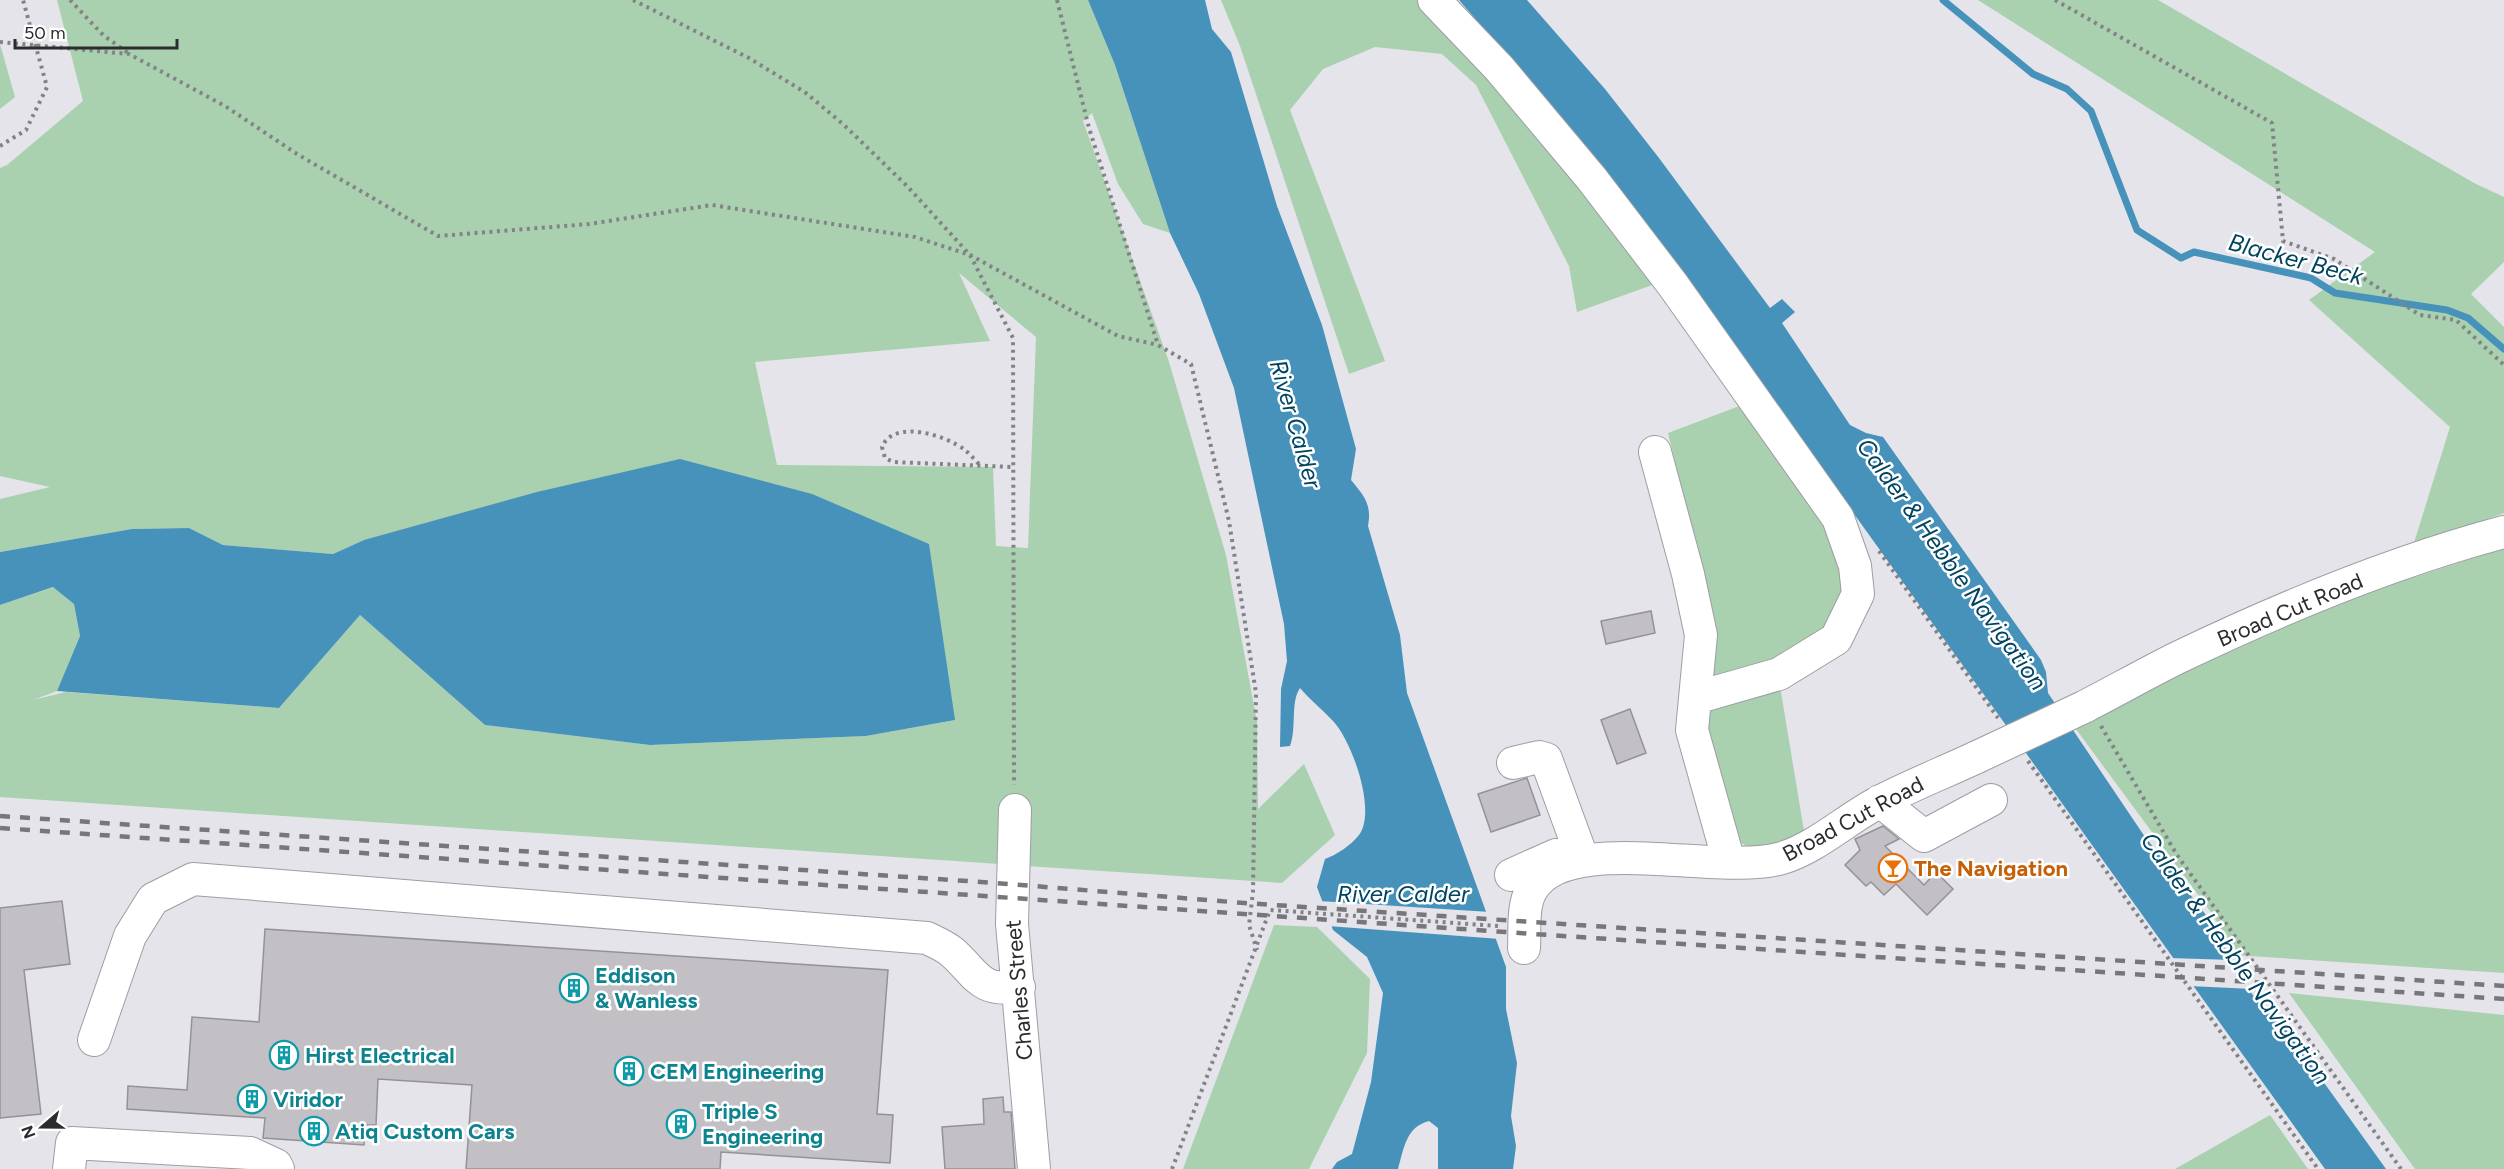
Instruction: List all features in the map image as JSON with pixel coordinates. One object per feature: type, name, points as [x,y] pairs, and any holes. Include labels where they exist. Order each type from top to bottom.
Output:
[{"type":"street","points":[[1434,0],[1499,69],[1592,179],[1672,285],[1838,518],[1856,566],[1858,594],[1836,639],[1779,674],[1695,698]]},
{"type":"street","points":[[1655,452],[1701,635],[1692,730],[1729,862]]},
{"type":"street","name":"Broad Cut Road","points":[[1514,937],[1532,889],[1542,878],[1565,864],[1594,859],[1729,862],[1769,861],[1785,857],[1880,801],[2086,706],[2176,658],[2282,612],[2435,551],[2504,532]]},
{"type":"street","points":[[1514,763],[1539,757],[1546,759],[1579,849]]},
{"type":"street","points":[[1880,801],[1923,836],[1991,800]]},
{"type":"street","name":"Charles Street","points":[[1015,810],[1012,924],[1034,1169]]},
{"type":"street","points":[[1511,875],[1554,855],[1579,849],[1707,848],[1729,862]]},
{"type":"street","points":[[94,1040],[130,936],[153,899],[193,879],[927,938],[951,951],[970,974],[996,990],[1019,987]]},
{"type":"street","points":[[69,1169],[72,1143],[250,1153],[276,1165],[278,1169]]},
{"type":"path","points":[[0,146],[26,130],[47,87],[23,0]]},
{"type":"path","points":[[70,0],[103,35],[129,54],[225,106],[297,154],[438,236],[589,224],[712,205],[915,237],[970,255],[1118,336],[1158,345],[1191,364],[1229,521],[1256,693],[1253,892],[1249,925],[1257,950]]},
{"type":"path","points":[[633,0],[749,58],[806,93],[844,124],[907,186],[970,255],[1013,338],[1015,810]]},
{"type":"path","points":[[1057,0],[1089,128],[1158,345]]},
{"type":"path","points":[[2055,0],[2272,123],[2283,241],[2334,259],[2420,315],[2456,320],[2504,365]]},
{"type":"path","points":[[0,42],[129,54]]},
{"type":"path","points":[[979,464],[964,448],[922,432],[910,430],[895,434],[886,440],[882,447],[885,458],[893,462],[1012,467]]},
{"type":"path","points":[[2086,706],[2177,855],[2402,1169]]},
{"type":"path","points":[[2025,757],[2318,1169]]},
{"type":"path","points":[[1172,1169],[1257,950],[1270,910],[1514,937]]},
{"type":"green space","points":[[57,0],[1088,0],[1115,65],[1170,233],[1143,224],[1118,184],[1092,113],[1083,121],[1169,362],[1226,555],[1257,722],[1258,809],[1304,764],[1335,835],[1282,883],[0,797],[0,605],[54,587],[74,604],[80,636],[57,691],[33,700],[66,692],[279,708],[360,615],[485,725],[650,745],[866,736],[955,720],[364,540],[333,554],[223,545],[189,528],[132,529],[0,552],[0,499],[50,487],[0,476],[0,168],[7,165],[83,101]],"holes":[[[959,273],[1036,337],[1028,548],[996,546],[993,467],[777,465],[755,362],[990,341]]]},
{"type":"green space","points":[[1221,0],[1420,0],[1489,71],[1655,284],[1577,312],[1569,266],[1476,85],[1442,54],[1375,47],[1323,69],[1290,110],[1385,361],[1349,374],[1240,46]]},
{"type":"green space","points":[[1978,0],[2158,0],[2474,183],[2504,197],[2504,262],[2471,294],[2504,327],[2504,513],[2413,546],[2450,427],[2309,300],[2375,252]]},
{"type":"green space","points":[[0,44],[15,97],[0,109]]},
{"type":"green space","points":[[1742,405],[1838,535],[1846,577],[1828,629],[1788,660],[1714,680],[1707,589],[1668,433]]},
{"type":"green space","points":[[2504,548],[2504,973],[2235,955],[2213,915],[2073,725],[2184,664],[2369,592]]},
{"type":"green space","points":[[1779,680],[1804,831],[1776,848],[1752,850],[1738,841],[1704,719],[1709,707]]},
{"type":"green space","points":[[1274,925],[1317,927],[1370,979],[1367,1053],[1309,1169],[1183,1169]]},
{"type":"green space","points":[[2289,993],[2504,1015],[2504,1169],[2415,1169]]},
{"type":"green space","points":[[2270,1115],[2308,1169],[2175,1169]]},
{"type":"water","name":"River Calder","points":[[1088,0],[1205,0],[1212,29],[1231,52],[1277,206],[1322,325],[1356,449],[1351,480],[1368,506],[1368,526],[1400,635],[1407,693],[1506,967],[1506,1009],[1517,1063],[1511,1116],[1516,1146],[1513,1169],[1438,1169],[1438,1128],[1429,1121],[1415,1128],[1407,1139],[1398,1169],[1332,1169],[1337,1162],[1352,1154],[1371,1082],[1383,993],[1367,957],[1333,930],[1317,887],[1325,859],[1344,849],[1359,835],[1364,824],[1364,794],[1348,744],[1333,721],[1300,688],[1295,701],[1290,746],[1280,747],[1281,689],[1287,661],[1284,624],[1234,388],[1199,294],[1170,233],[1115,65]]},
{"type":"water","name":"Calder & Hebble Navigation","points":[[1459,0],[1527,0],[1605,89],[1770,308],[1782,299],[1795,312],[1782,323],[1850,425],[1866,433],[1883,437],[2041,660],[2046,672],[2048,693],[2143,834],[2220,933],[2227,957],[2252,994],[2284,1027],[2386,1169],[2325,1169],[1803,443],[1577,137]]},
{"type":"water","points":[[680,459],[812,494],[929,544],[955,720],[866,736],[650,745],[485,725],[360,615],[279,708],[57,691],[80,636],[74,604],[53,587],[0,605],[0,552],[132,529],[189,528],[223,545],[333,554],[364,540],[537,492]]},
{"type":"pier","points":[[1319,901],[1490,912],[1500,939],[1328,926]]},
{"type":"pier","points":[[2169,958],[2233,960],[2253,989],[2189,986]]},
{"type":"building","points":[[1651,611],[1655,633],[1606,644],[1601,621]]},
{"type":"building","points":[[1630,709],[1646,753],[1617,764],[1601,720]]},
{"type":"building","points":[[1527,778],[1540,815],[1491,832],[1478,794]]},
{"type":"building","points":[[1883,826],[1899,839],[1885,846],[1924,885],[1936,872],[1953,889],[1927,915],[1896,884],[1884,895],[1871,882],[1866,886],[1845,865],[1860,850],[1855,839]]},
{"type":"building","points":[[62,901],[70,964],[24,970],[41,1114],[0,1118],[0,908]]},
{"type":"building","points":[[265,929],[888,970],[877,1114],[893,1115],[890,1163],[721,1152],[720,1169],[466,1169],[472,1085],[378,1079],[376,1125],[365,1125],[364,1145],[263,1138],[265,1118],[127,1109],[128,1086],[187,1090],[192,1017],[259,1022]]},
{"type":"building","points":[[1003,1097],[1004,1112],[1011,1112],[1015,1169],[945,1169],[942,1127],[984,1124],[983,1099]]},
{"type":"waterway","name":"Blacker Beck","points":[[1943,0],[2033,74],[2067,89],[2091,111],[2137,230],[2181,258],[2194,252],[2311,278],[2335,293],[2447,310],[2468,318],[2504,349]]},
{"type":"railway","points":[[0,816],[996,883],[1244,903],[2504,986]]},
{"type":"railway","points":[[0,828],[2504,999]]},
{"type":"place","name":"The Navigation","points":[[1893,868]]},
{"type":"place","name":"Eddison & Wanless","points":[[574,988]]},
{"type":"place","name":"Hirst Electrical","points":[[284,1055]]},
{"type":"place","name":"CEM Engineering","points":[[629,1071]]},
{"type":"place","name":"Viridor","points":[[252,1099]]},
{"type":"place","name":"Triple S Engineering","points":[[681,1124]]},
{"type":"place","name":"Atiq Custom Cars","points":[[314,1131]]}]
